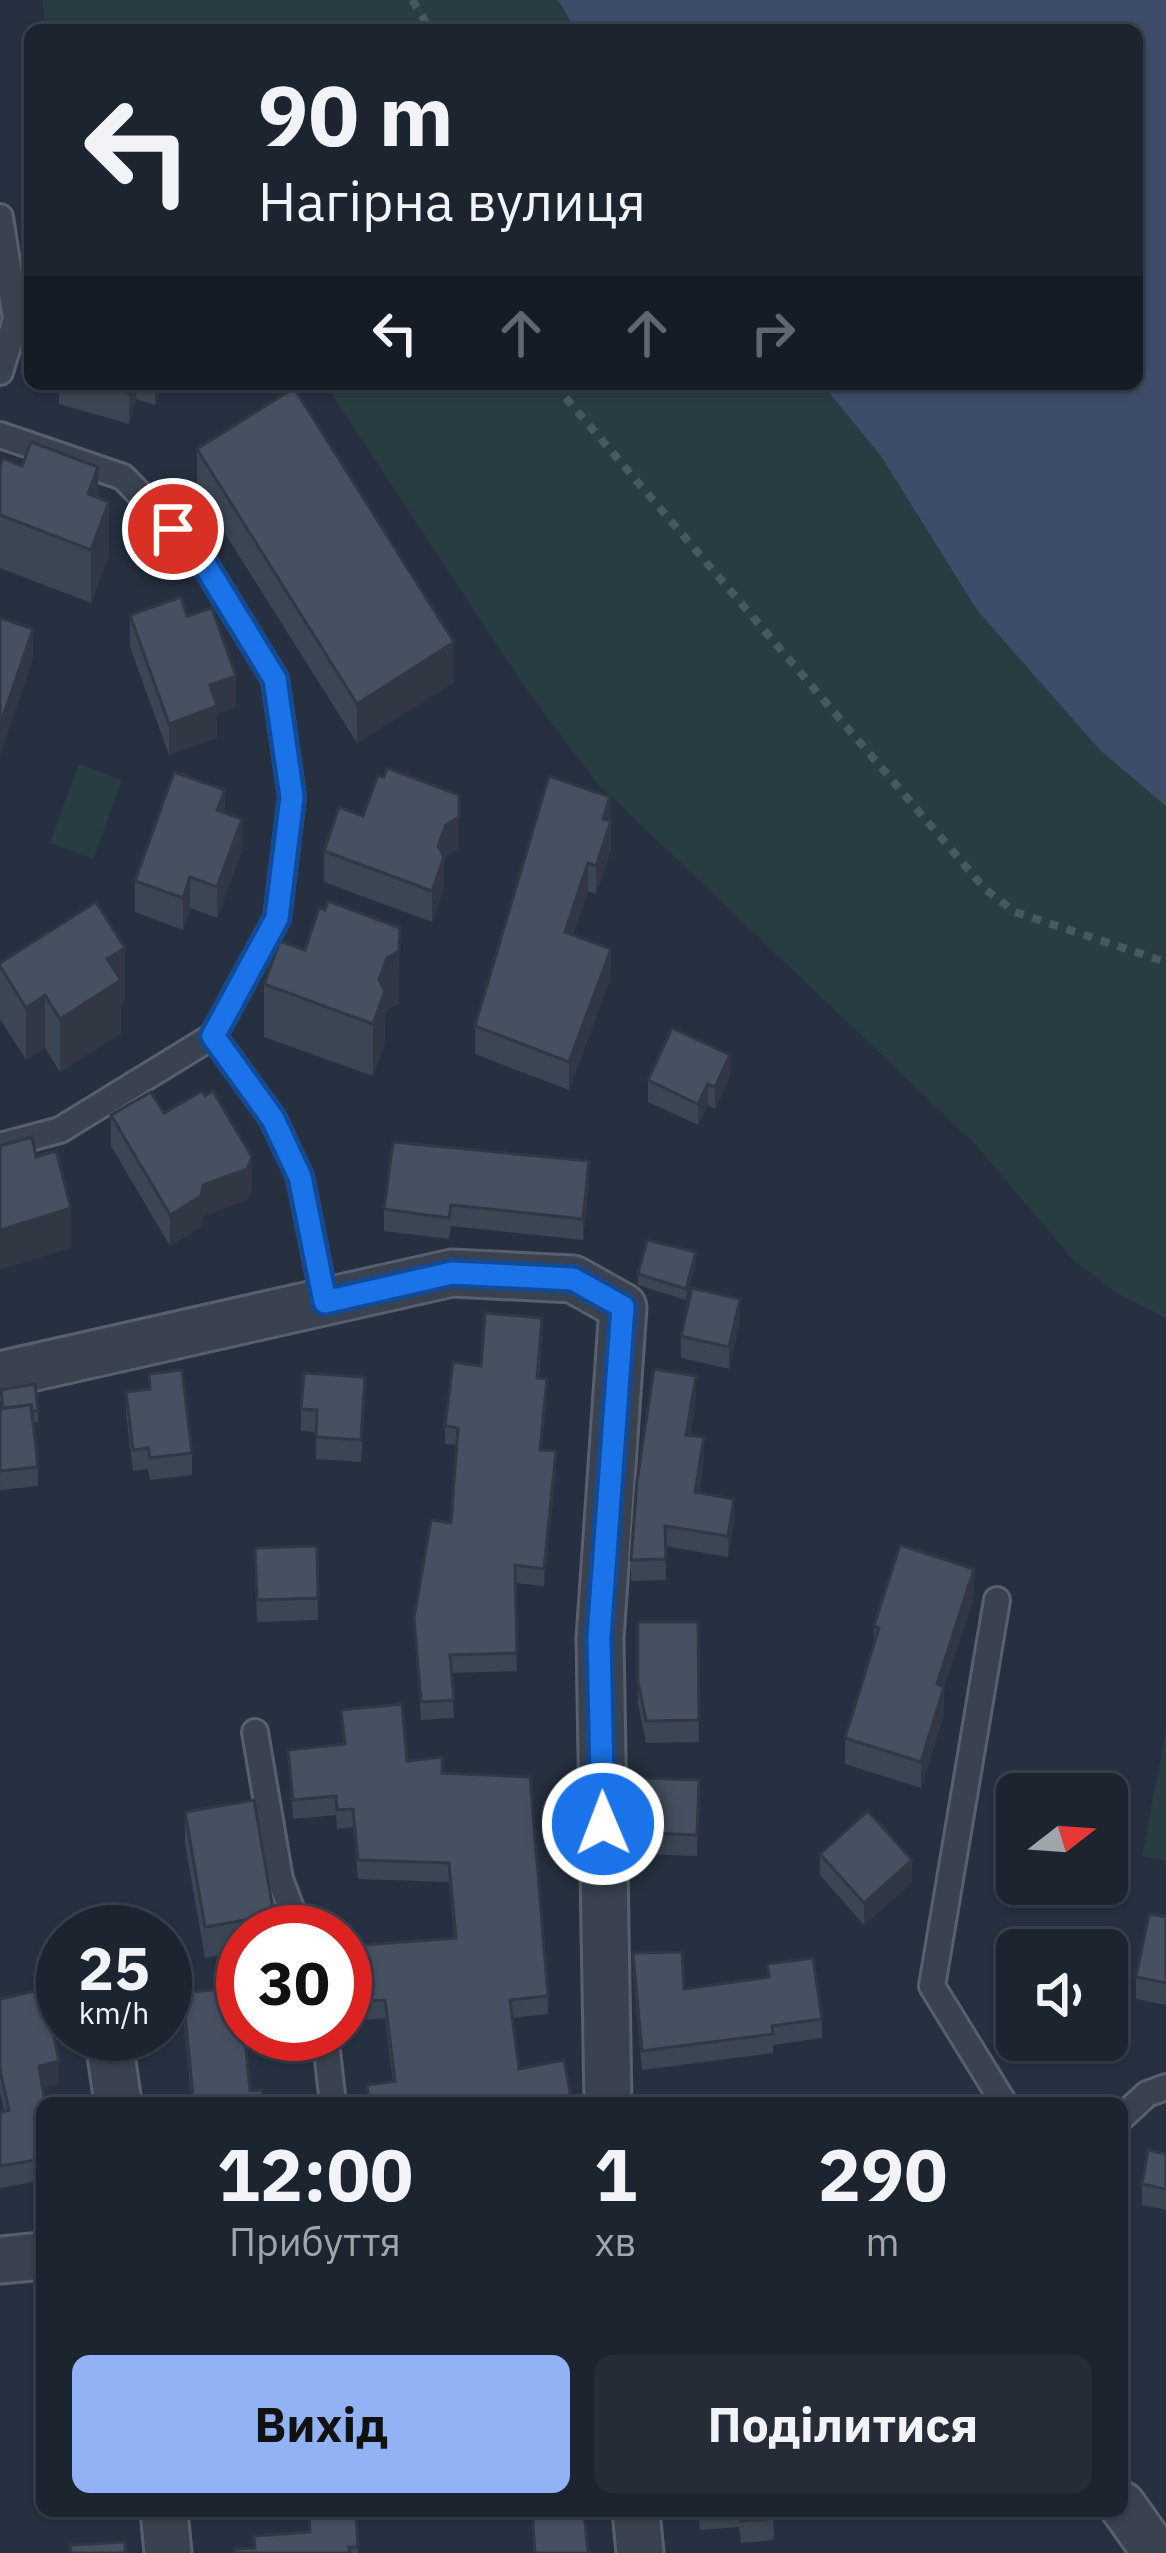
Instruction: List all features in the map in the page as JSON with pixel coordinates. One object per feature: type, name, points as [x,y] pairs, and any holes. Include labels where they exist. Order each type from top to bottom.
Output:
[{"type":"street","points":[[0,1375],[452,1273],[573,1279],[623,1307],[599,1637],[608,2097]]},
{"type":"street","points":[[112,2061],[117,2097]]},
{"type":"street","points":[[0,2260],[36,2257]]},
{"type":"street","points":[[1128,2513],[1156,2553]]},
{"type":"street","points":[[165,2517],[168,2553]]},
{"type":"street","points":[[637,2517],[640,2553]]},
{"type":"lane","points":[[0,217],[16,319],[0,372]]},
{"type":"lane","points":[[0,435],[123,477],[199,555],[275,679],[292,797],[277,918],[213,1036],[60,1130],[0,1146]]},
{"type":"lane","points":[[213,1036],[273,1119],[300,1177],[325,1302]]},
{"type":"lane","points":[[998,1600],[932,1986],[1000,2097]]},
{"type":"lane","points":[[255,1732],[280,1879],[290,1905]]},
{"type":"lane","points":[[328,2061],[332,2097]]},
{"type":"lane","points":[[1128,2111],[1147,2094],[1166,2087]]},
{"type":"path","points":[[559,390],[985,889],[1016,912],[1166,962]]},
{"type":"green space","points":[[43,0],[676,0],[690,24],[45,24]]},
{"type":"green space","points":[[329,390],[976,390],[1166,629],[1166,1318],[1120,1295],[1074,1261],[977,1146],[597,783],[526,689]]},
{"type":"green space","points":[[79,764],[122,780],[93,859],[50,843]]},
{"type":"green space","points":[[1166,1730],[1166,1861],[1142,1856]]},
{"type":"water","points":[[558,0],[1166,0],[1166,806],[1100,750],[977,610],[881,456],[827,390],[1143,390],[1143,24],[572,24]]},
{"type":"building","points":[[295,390],[454,642],[357,704],[197,449]]},
{"type":"building","points":[[31,442],[98,467],[88,494],[109,502],[91,550],[0,515],[3,458],[22,466]]},
{"type":"building","points":[[181,597],[187,616],[212,608],[236,676],[210,685],[217,706],[169,724],[130,615]]},
{"type":"building","points":[[0,618],[33,629],[0,725]]},
{"type":"building","points":[[387,768],[459,795],[459,817],[446,825],[438,846],[444,857],[432,891],[324,851],[339,807],[363,816],[378,775],[384,777]]},
{"type":"building","points":[[174,772],[225,790],[217,810],[242,819],[217,887],[190,877],[183,898],[135,881]]},
{"type":"building","points":[[549,776],[610,797],[603,819],[611,821],[596,866],[588,863],[565,932],[611,949],[569,1062],[475,1026]]},
{"type":"building","points":[[328,901],[400,928],[399,951],[387,958],[379,980],[385,991],[373,1024],[264,984],[280,941],[305,950],[319,908],[325,910]]},
{"type":"building","points":[[96,902],[125,948],[107,959],[121,980],[60,1019],[45,995],[26,1008],[0,963]]},
{"type":"building","points":[[672,1028],[730,1055],[715,1087],[708,1084],[698,1104],[648,1080]]},
{"type":"building","points":[[202,1091],[205,1096],[213,1091],[252,1157],[247,1169],[203,1185],[201,1196],[170,1215],[111,1115],[151,1092],[164,1113]]},
{"type":"building","points":[[32,1137],[36,1157],[56,1151],[71,1208],[0,1230],[0,1146]]},
{"type":"building","points":[[393,1142],[589,1161],[583,1219],[451,1205],[449,1218],[384,1209]]},
{"type":"building","points":[[647,1240],[696,1252],[686,1289],[638,1274]]},
{"type":"building","points":[[692,1288],[740,1299],[729,1347],[681,1336]]},
{"type":"building","points":[[485,1313],[542,1318],[537,1378],[547,1379],[540,1450],[556,1451],[544,1569],[515,1565],[517,1653],[450,1655],[454,1700],[421,1702],[414,1618],[431,1520],[451,1523],[458,1428],[445,1426],[453,1362],[481,1366]]},
{"type":"building","points":[[654,1369],[696,1376],[686,1435],[704,1437],[695,1492],[734,1499],[728,1536],[665,1526],[666,1559],[631,1560],[637,1481]]},
{"type":"building","points":[[182,1370],[192,1453],[150,1458],[148,1448],[133,1450],[126,1392],[150,1389],[149,1374]]},
{"type":"building","points":[[304,1373],[365,1377],[361,1440],[316,1437],[317,1410],[301,1409]]},
{"type":"building","points":[[35,1384],[38,1411],[32,1411],[31,1405],[3,1408],[1,1390]]},
{"type":"building","points":[[31,1405],[38,1467],[0,1471],[0,1409]]},
{"type":"building","points":[[900,1545],[974,1569],[937,1684],[944,1687],[921,1762],[845,1738]]},
{"type":"building","points":[[317,1546],[318,1598],[257,1600],[255,1548]]},
{"type":"building","points":[[638,1622],[698,1622],[699,1720],[646,1721],[638,1682]]},
{"type":"building","points":[[402,1704],[407,1761],[442,1757],[442,1773],[530,1777],[548,1996],[510,2000],[519,2069],[564,2060],[571,2097],[368,2097],[367,2085],[395,2081],[385,2000],[372,2001],[372,1944],[456,1938],[449,1863],[358,1860],[353,1809],[337,1810],[336,1796],[293,1800],[288,1750],[345,1744],[341,1710]]},
{"type":"building","points":[[645,1778],[699,1780],[697,1835],[643,1833]]},
{"type":"building","points":[[254,1800],[272,1905],[216,1905],[216,1925],[205,1927],[185,1812]]},
{"type":"building","points":[[868,1811],[912,1860],[864,1903],[820,1854]]},
{"type":"building","points":[[1149,1914],[1166,1917],[1166,1983],[1136,1977]]},
{"type":"building","points":[[682,1952],[684,1989],[769,1977],[767,1964],[813,1958],[822,2019],[772,2026],[773,2034],[642,2051],[633,1953]]},
{"type":"building","points":[[216,1990],[216,2061],[247,2061],[250,2091],[262,2090],[263,2097],[174,2097],[193,2096],[192,1992]]},
{"type":"building","points":[[36,1991],[36,2061],[59,2061],[39,2066],[44,2097],[36,2097],[36,2160],[0,2166],[0,2112],[9,2110],[0,2070],[0,1999]]},
{"type":"building","points":[[1148,2150],[1166,2154],[1166,2189],[1142,2184]]},
{"type":"building","points":[[309,2517],[356,2517],[358,2547],[349,2547],[350,2553],[235,2553],[235,2549],[255,2548],[254,2536],[310,2532]]},
{"type":"building","points":[[532,2517],[585,2517],[588,2553],[535,2553]]},
{"type":"building","points":[[125,2542],[125,2553],[71,2553],[70,2545]]},
{"type":"route","points":[[173,529],[199,555],[275,679],[292,797],[277,918],[213,1036],[273,1119],[300,1177],[325,1302],[452,1273],[573,1279],[623,1307],[599,1637],[603,1824]]}]
